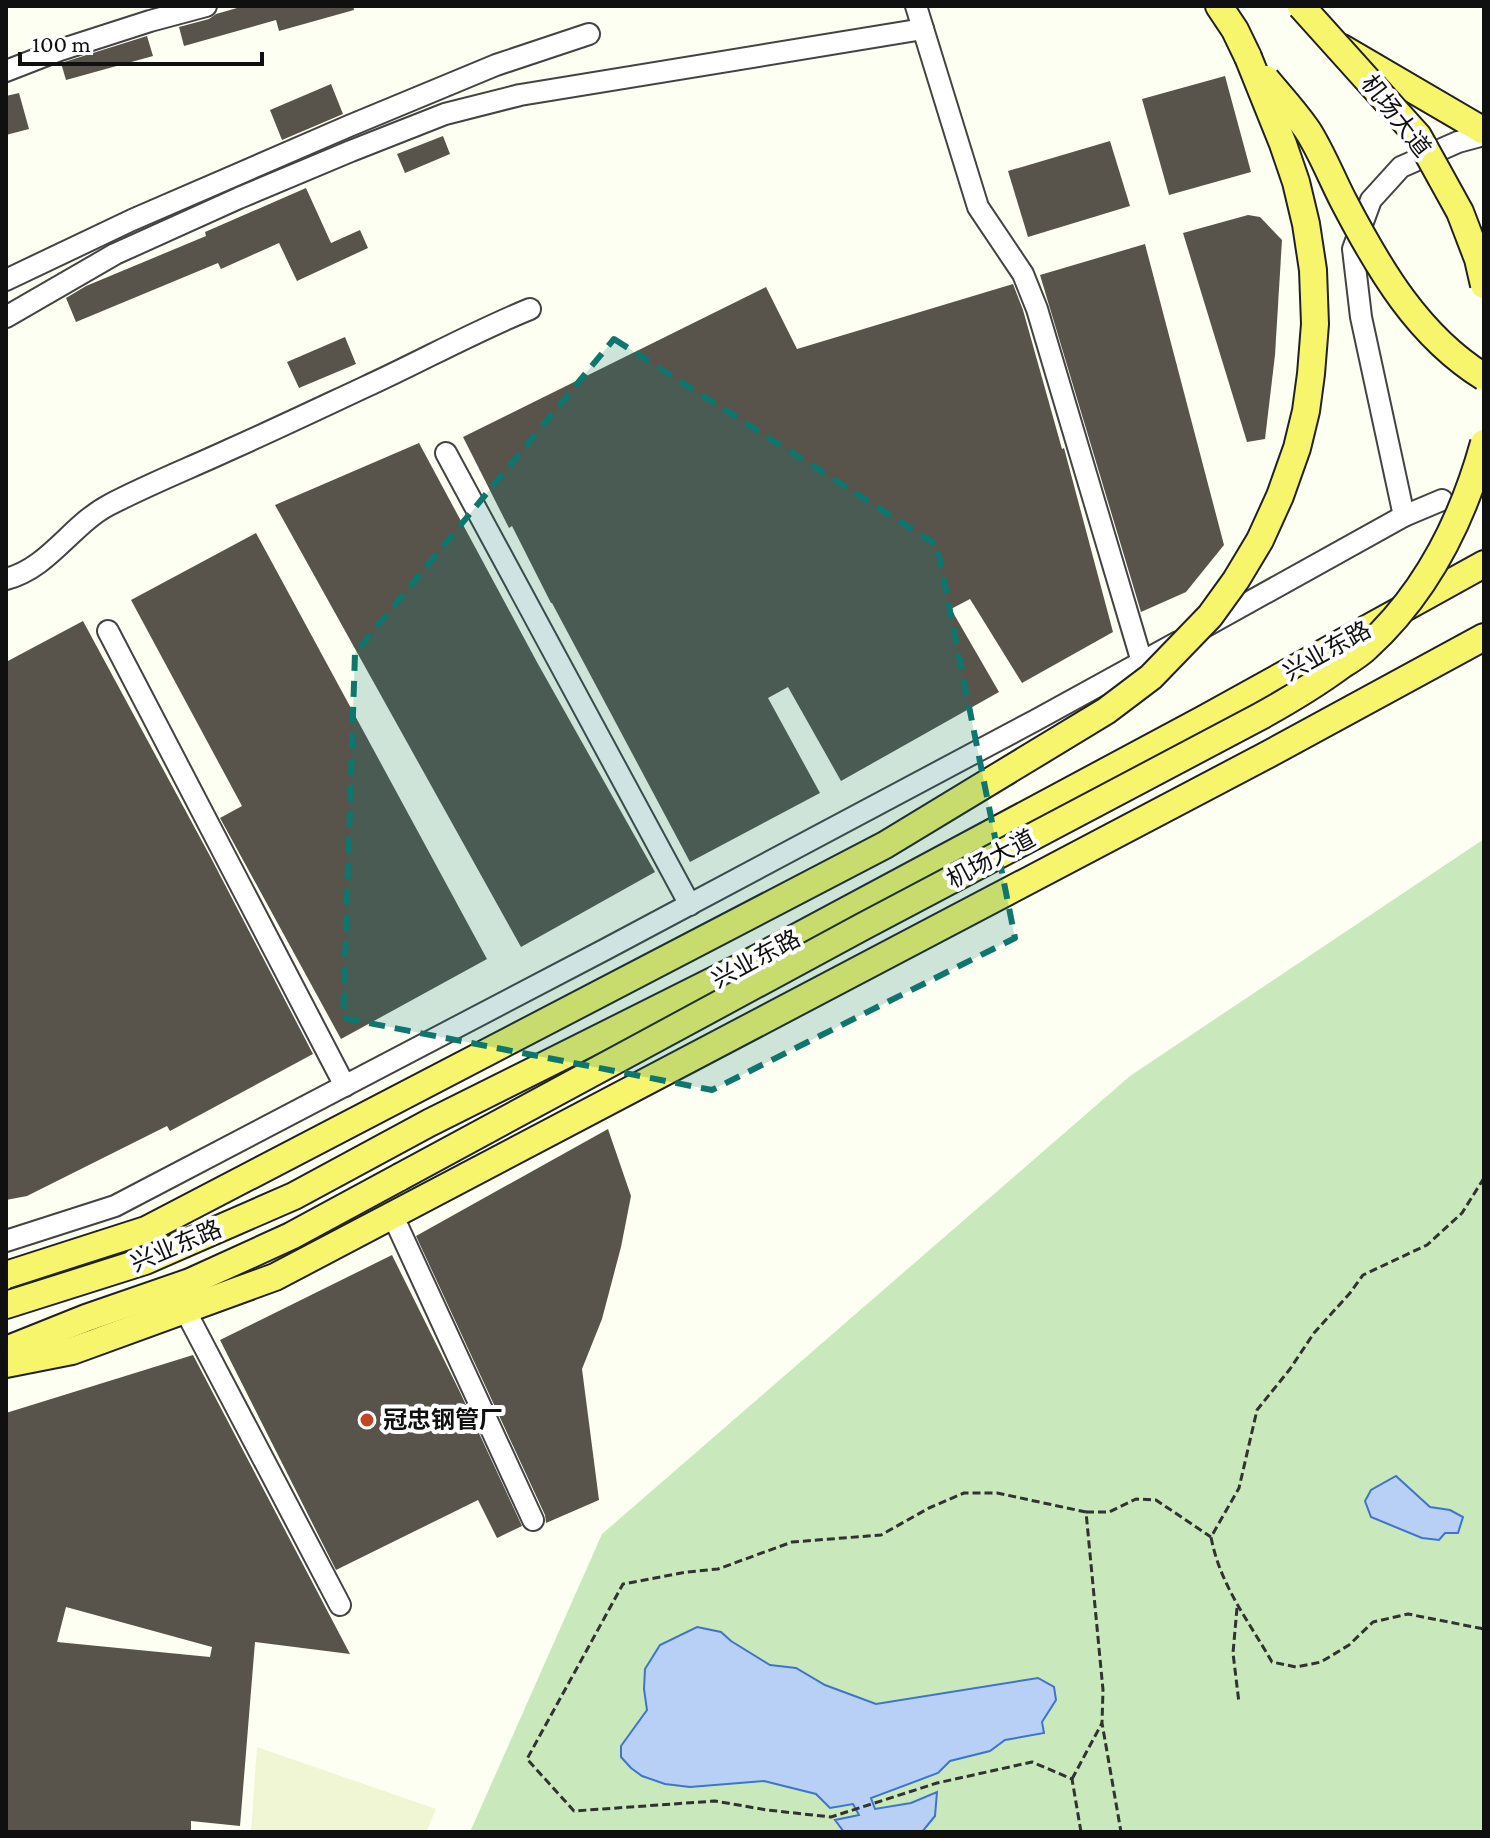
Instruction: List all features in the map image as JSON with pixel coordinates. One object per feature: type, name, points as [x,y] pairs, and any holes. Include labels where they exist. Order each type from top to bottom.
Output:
[{"type":"main road","points":[[6,1275],[146,1230],[885,845],[1106,711],[1151,677],[1210,616],[1260,540],[1280,496],[1306,411],[1315,324],[1313,270],[1296,182],[1248,57],[1219,6]]},
{"type":"main road","name":"机场大道","points":[[1301,6],[1418,136],[1460,212],[1478,259],[1484,285]]},
{"type":"main road","points":[[1338,46],[1484,133]]},
{"type":"main road","points":[[1248,57],[1308,131],[1379,266],[1408,309],[1456,356],[1484,377]]},
{"type":"main road","name":"机场大道","points":[[6,1350],[190,1282],[291,1236],[1311,688],[1366,649],[1412,599],[1460,516],[1484,443]]},
{"type":"main road","name":"兴业东路","points":[[6,1305],[145,1261],[294,1196],[429,1123],[755,960],[1190,727],[1484,564]]},
{"type":"main road","points":[[6,1364],[72,1351],[275,1277],[1267,755],[1484,637]]},
{"type":"street","points":[[6,71],[75,45],[206,6]]},
{"type":"street","points":[[916,6],[978,207],[1023,274],[1037,309],[1142,662]]},
{"type":"street","points":[[6,317],[115,254],[239,198],[445,114],[520,95],[923,29]]},
{"type":"street","points":[[6,280],[132,220],[349,126],[496,65],[589,34]]},
{"type":"street","points":[[1404,516],[1361,317],[1353,249],[1371,200],[1401,167],[1484,133]]},
{"type":"street","points":[[6,579],[21,575],[44,560],[104,507],[530,309]]},
{"type":"street","points":[[446,453],[690,905]]},
{"type":"street","points":[[6,1241],[115,1206],[690,905],[1036,720],[1404,516],[1442,500]]},
{"type":"street","points":[[108,631],[345,1086]]},
{"type":"street","points":[[392,1214],[533,1520]]},
{"type":"street","points":[[185,1310],[340,1605]]},
{"type":"path","points":[[1484,1178],[1462,1213],[1427,1245],[1363,1275],[1314,1333],[1257,1410],[1239,1488],[1211,1537],[1215,1557],[1237,1606],[1272,1662],[1296,1667],[1321,1662],[1349,1645],[1373,1622],[1408,1614],[1484,1629]]},
{"type":"path","points":[[1072,1779],[1032,1762],[937,1783],[831,1817],[715,1801],[574,1811],[527,1759],[623,1584],[718,1569],[792,1542],[881,1535],[929,1508],[964,1493],[997,1493],[1086,1512],[1109,1512],[1136,1499],[1156,1500],[1211,1537]]},
{"type":"path","points":[[1086,1512],[1103,1690],[1102,1723],[1121,1832]]},
{"type":"path","points":[[1237,1606],[1233,1653],[1239,1703]]},
{"type":"path","points":[[1081,1832],[1072,1779],[1102,1723]]},
{"type":"highlighted area","points":[[614,339],[937,545],[1015,938],[712,1090],[343,1018],[355,653]]},
{"type":"green space","points":[[1484,839],[1484,1832],[470,1832],[602,1534],[1130,1076]]},
{"type":"green space","points":[[257,1747],[436,1809],[426,1832],[251,1832]]},
{"type":"water","points":[[1396,1476],[1430,1507],[1450,1510],[1463,1517],[1458,1533],[1445,1533],[1439,1540],[1422,1538],[1371,1517],[1365,1501],[1371,1490]]},
{"type":"water","points":[[697,1627],[721,1632],[770,1665],[796,1668],[825,1685],[876,1704],[1038,1678],[1054,1687],[1056,1700],[1042,1722],[1044,1733],[1005,1740],[990,1751],[950,1761],[938,1773],[871,1798],[875,1809],[911,1803],[937,1792],[935,1816],[922,1832],[844,1832],[835,1820],[859,1815],[853,1804],[830,1808],[816,1794],[764,1781],[690,1787],[665,1784],[642,1776],[621,1757],[621,1746],[647,1710],[645,1669],[660,1645]]},
{"type":"building","points":[[244,6],[353,6],[354,10],[279,31],[276,20],[184,46],[179,27]]},
{"type":"building","points":[[147,36],[153,56],[66,80],[61,63]]},
{"type":"building","points":[[1225,76],[1251,172],[1169,195],[1142,99]]},
{"type":"building","points":[[331,84],[343,114],[282,140],[270,110]]},
{"type":"building","points":[[19,93],[29,129],[6,135],[6,96]]},
{"type":"building","points":[[443,136],[450,154],[405,173],[397,154]]},
{"type":"building","points":[[1110,141],[1130,206],[1028,237],[1008,171]]},
{"type":"building","points":[[306,188],[331,243],[360,230],[368,248],[297,281],[279,243],[221,269],[218,263],[76,322],[66,298],[86,286],[206,236],[205,232]]},
{"type":"building","points":[[1248,215],[1260,217],[1282,240],[1275,355],[1265,439],[1247,442],[1183,233]]},
{"type":"building","points":[[1145,244],[1224,545],[1186,592],[1141,612],[1040,275]]},
{"type":"building","points":[[1013,284],[1064,448],[1113,632],[1022,683],[970,599],[951,609],[999,692],[841,781],[788,687],[768,698],[820,793],[690,862],[463,437],[766,287],[797,349]]},
{"type":"building","points":[[345,337],[356,364],[299,388],[287,362]]},
{"type":"building","points":[[419,443],[655,872],[521,947],[275,505]]},
{"type":"building","points":[[256,533],[487,959],[341,1039],[220,818],[242,806],[131,600]]},
{"type":"building","points":[[83,621],[313,1054],[170,1131],[167,1126],[27,1196],[6,1200],[6,662]]},
{"type":"building","points":[[608,1129],[631,1196],[602,1319],[582,1369],[599,1500],[546,1523],[416,1236]]},
{"type":"building","name":"冠忠钢管厂","points":[[392,1255],[522,1526],[497,1538],[478,1500],[336,1570],[220,1340]]},
{"type":"building","points":[[193,1355],[350,1654],[255,1642],[240,1826],[191,1821],[191,1832],[6,1832],[6,1413]],"holes":[[[66,1607],[212,1647],[210,1657],[57,1642]]]},
{"type":"place","name":"冠忠钢管厂","points":[[367,1420]]}]
